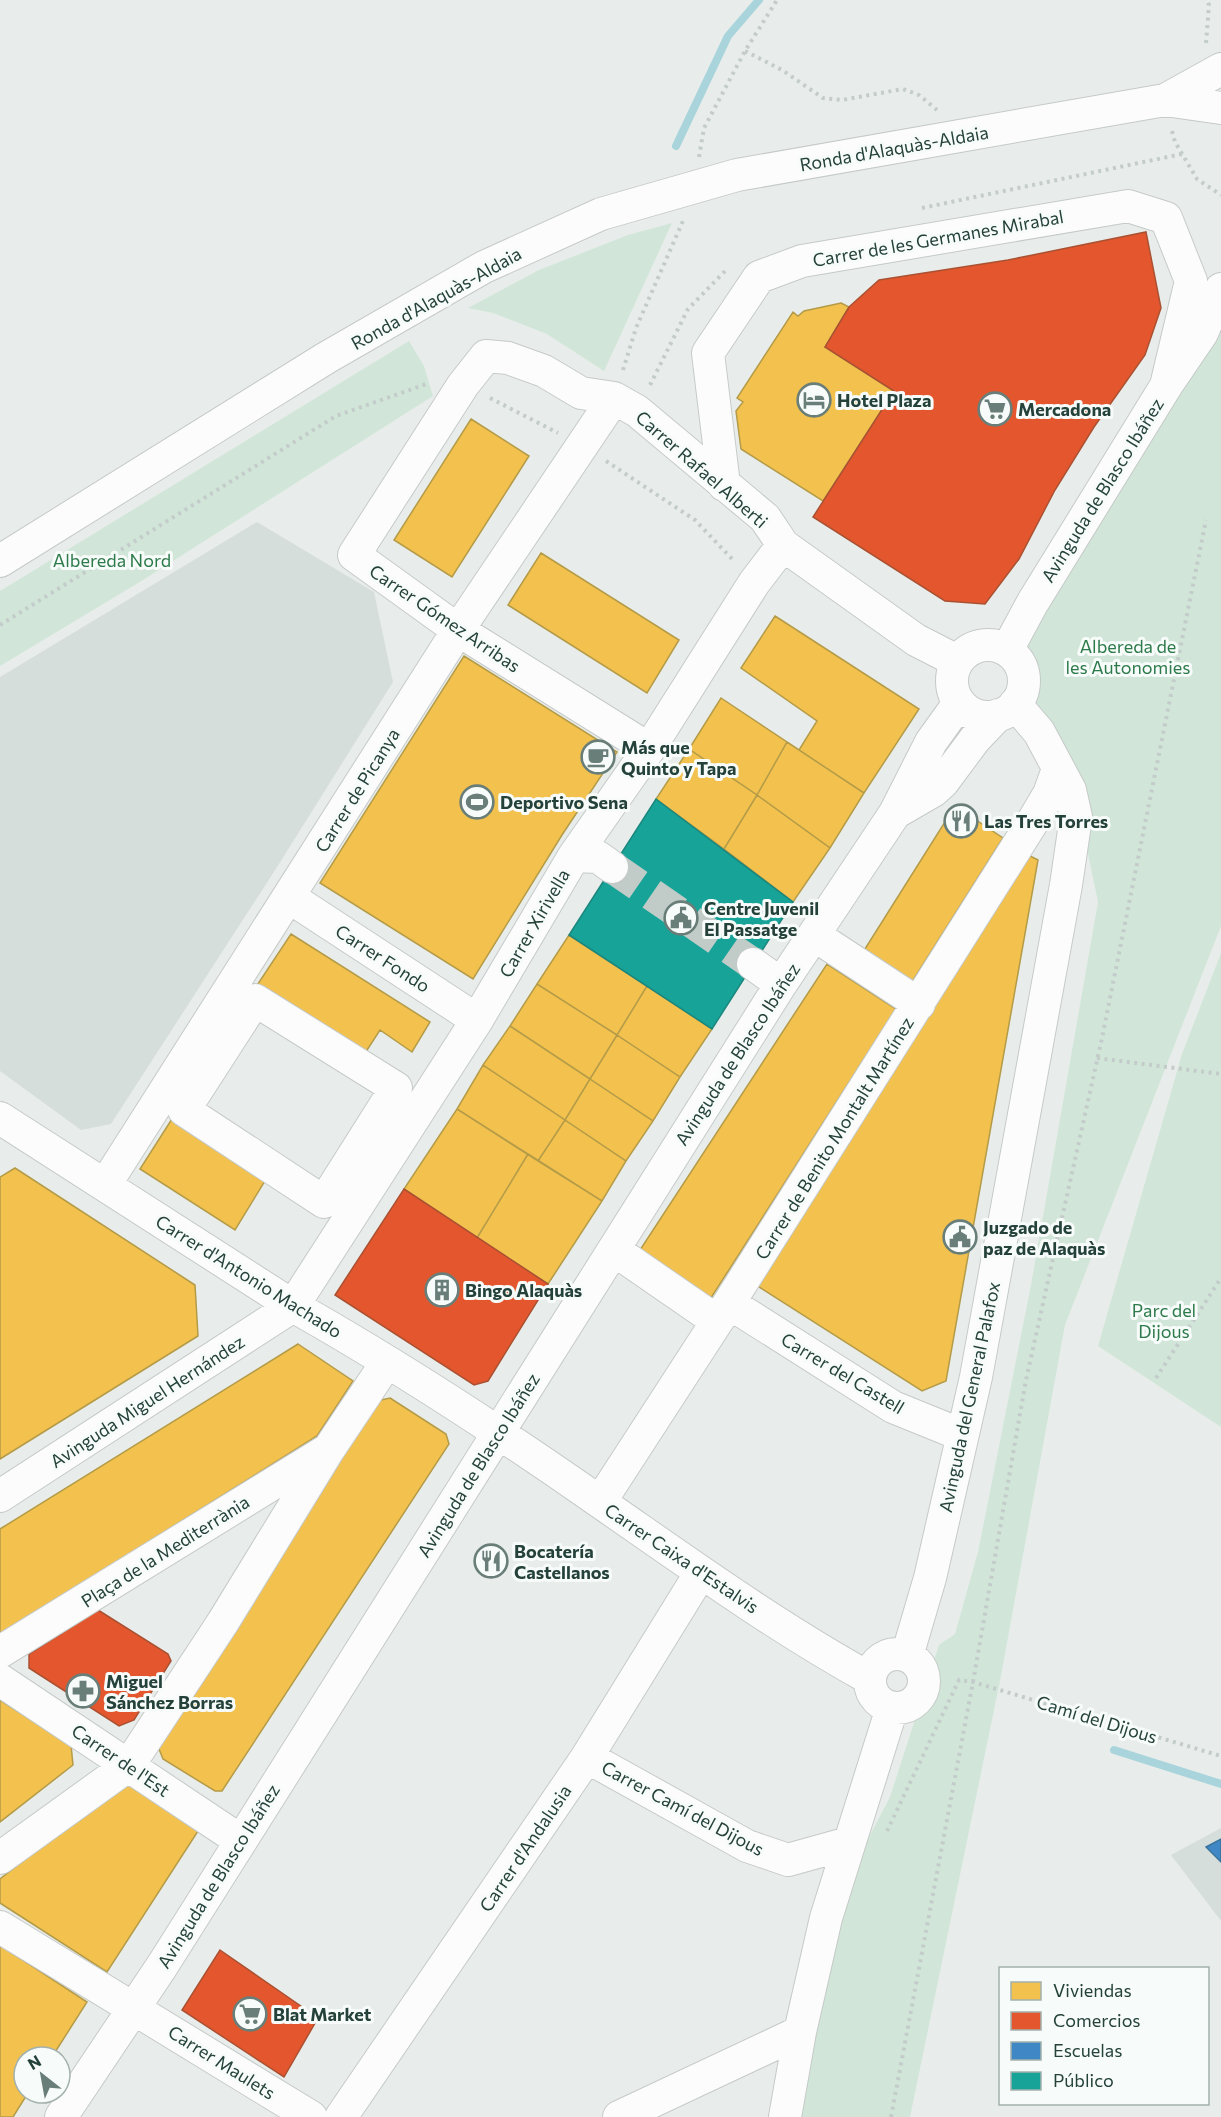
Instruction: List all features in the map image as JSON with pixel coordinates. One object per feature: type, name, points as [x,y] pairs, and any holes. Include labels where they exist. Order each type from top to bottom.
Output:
[{"type":"street","points":[[1165,100],[1221,69]]},
{"type":"street","name":"Ronda d'Alaquàs-Aldaia","points":[[0,561],[326,358],[424,301],[484,267],[601,214],[738,174],[1165,100]]},
{"type":"street","points":[[1165,100],[1221,108]]},
{"type":"street","name":"Carrer de les Germanes Mirabal","points":[[724,485],[708,353],[759,277],[802,261],[1128,206],[1166,218],[1191,281],[1166,386]]},
{"type":"street","name":"Avinguda de Blasco Ibáñez","points":[[1007,650],[1166,386],[1211,323],[1221,290]]},
{"type":"street","name":"Carrer Rafael Alberti","points":[[486,356],[508,358],[544,371],[581,393],[614,398],[637,411],[765,518],[783,545],[916,640],[957,662]]},
{"type":"street","name":"Carrer Gómez Arribas","points":[[486,356],[463,385],[354,555],[458,630],[648,749]]},
{"type":"street","name":"Carrer de Picanya","points":[[105,1185],[458,630],[614,398]]},
{"type":"street","name":"Carrer Xirivella","points":[[293,1306],[477,1020],[574,856],[648,749],[754,583],[783,545]]},
{"type":"street","points":[[982,645],[993,645],[1007,650],[1019,662],[1023,672],[1021,694],[1006,710],[980,716],[969,711],[959,703],[952,684],[953,671],[957,662],[969,650],[982,645]]},
{"type":"street","name":"Avinguda de Blasco Ibáñez","points":[[61,2117],[241,1841],[781,984],[895,813],[931,742],[959,703]]},
{"type":"street","name":"Avinguda de Blasco Ibáñez","points":[[895,813],[933,791],[943,782],[975,739],[1006,710]]},
{"type":"street","name":"Avinguda del General Palafox","points":[[907,1656],[930,1578],[976,1377],[1076,817],[1070,790],[1039,732],[1006,710]]},
{"type":"street","name":"Carrer de Benito Montalt Martínez","points":[[600,1502],[919,1004],[1049,794],[1058,769]]},
{"type":"street","points":[[1027,831],[1044,831],[1056,836],[1071,852]]},
{"type":"street","points":[[574,856],[598,857],[612,867]]},
{"type":"street","name":"Carrer Fondo","points":[[289,897],[477,1020]]},
{"type":"street","points":[[814,935],[919,1004]]},
{"type":"street","points":[[753,964],[781,984]]},
{"type":"street","points":[[255,1000],[396,1088],[324,1202],[184,1110],[255,1000]]},
{"type":"street","name":"Carrer d'Antonio Machado","points":[[8,1134],[105,1185],[293,1306],[498,1432]]},
{"type":"street","name":"Carrer del Castell","points":[[614,1250],[893,1407],[962,1435]]},
{"type":"street","name":"Avinguda Miguel Hernández","points":[[0,1496],[293,1306]]},
{"type":"street","name":"Plaça de la Mediterrània","points":[[129,1765],[223,1622],[329,1449],[387,1362]]},
{"type":"street","name":"Carrer Caixa d'Estalvis","points":[[498,1432],[700,1574],[869,1678]]},
{"type":"street","name":"Plaça de la Mediterrània","points":[[0,1652],[329,1449]]},
{"type":"street","name":"Carrer d'Andalusia","points":[[341,2117],[587,1757],[700,1574]]},
{"type":"street","points":[[894,1654],[907,1656],[918,1664],[922,1671],[924,1685],[918,1698],[912,1703],[906,1707],[892,1708],[874,1697],[869,1678],[874,1666],[882,1658],[894,1654]]},
{"type":"street","name":"Carrer de l'Est","points":[[0,1680],[241,1841]]},
{"type":"street","points":[[785,2117],[800,2032],[826,1918],[892,1708]]},
{"type":"street","name":"Carrer Camí del Dijous","points":[[587,1757],[747,1846],[788,1860],[849,1842]]},
{"type":"street","points":[[0,1858],[129,1765]]},
{"type":"street","name":"Carrer Maulets","points":[[0,1927],[311,2117]]},
{"type":"street","points":[[619,2117],[800,2032]]},
{"type":"path","points":[[698,162],[704,128],[745,51],[777,0]]},
{"type":"path","points":[[745,51],[782,70],[823,98],[842,100],[903,88],[919,95],[940,112],[948,139]]},
{"type":"path","points":[[1165,100],[1175,142],[1197,179],[1221,195]]},
{"type":"path","points":[[614,398],[636,328],[685,215]]},
{"type":"path","points":[[0,625],[336,416],[435,381],[463,385],[582,445],[695,520],[754,583]]},
{"type":"path","points":[[891,2117],[973,1683],[1026,1380],[1097,1059],[1206,520]]},
{"type":"path","points":[[1097,1059],[1221,1074]]},
{"type":"path","points":[[1156,1378],[1221,1278]]},
{"type":"path","points":[[884,1836],[959,1680],[973,1683]]},
{"type":"path","name":"Camí del Dijous","points":[[973,1683],[1221,1756]]},
{"type":"shaded area","points":[[257,522],[374,592],[393,682],[111,1124],[81,1130],[0,1071],[0,677]]},
{"type":"shaded area","points":[[1221,1828],[1221,1921],[1171,1855]]},
{"type":"green space","points":[[672,223],[604,371],[547,334],[493,313],[468,308],[539,270],[628,235]]},
{"type":"green space","name":"Albereda de les Autonomies","points":[[1221,333],[1221,926],[1065,1325],[1000,1681],[910,2117],[786,2117],[847,1879],[890,1797],[939,1645],[955,1634],[978,1552],[1031,1285],[1098,902],[1073,782],[1029,708],[1037,677],[1035,658],[1025,647],[1165,414],[1213,341]]},
{"type":"green space","name":"Albereda Nord","points":[[409,341],[424,366],[433,396],[143,580],[0,666],[0,591]]},
{"type":"green space","name":"Parc del Dijous","points":[[1221,953],[1221,1427],[1098,1346],[1182,1054]]},
{"type":"building: Viviendas","name":"Hotel Plaza","points":[[841,303],[849,307],[825,347],[894,391],[823,501],[741,449],[736,411],[743,402],[737,398],[793,312],[798,316],[804,311]]},
{"type":"building: Viviendas","points":[[471,419],[529,456],[452,577],[394,540]]},
{"type":"building: Viviendas","points":[[541,553],[679,640],[647,693],[508,605]]},
{"type":"building: Viviendas","points":[[775,616],[919,709],[864,793],[799,750],[817,721],[741,668]]},
{"type":"building: Viviendas","points":[[464,656],[617,752],[562,835],[473,979],[320,883]]},
{"type":"building: Viviendas","points":[[721,698],[787,742],[757,795],[689,749]]},
{"type":"building: Viviendas","points":[[787,742],[864,793],[830,848],[757,795]]},
{"type":"building: Viviendas","points":[[689,749],[757,795],[724,849],[656,799]]},
{"type":"building: Viviendas","points":[[757,795],[830,848],[793,902],[724,849]]},
{"type":"building: Viviendas","points":[[955,806],[1003,838],[912,982],[863,952]]},
{"type":"building: Viviendas","points":[[1028,855],[1038,860],[946,1381],[922,1391],[756,1285]]},
{"type":"building: Viviendas","points":[[291,934],[430,1022],[412,1052],[380,1030],[360,1061],[252,993]]},
{"type":"building: Viviendas","points":[[569,935],[647,986],[617,1035],[537,984]]},
{"type":"building: Viviendas","points":[[827,964],[896,1009],[709,1301],[638,1253]]},
{"type":"building: Viviendas","points":[[537,984],[617,1035],[590,1079],[510,1026]]},
{"type":"building: Viviendas","points":[[647,986],[712,1029],[680,1077],[617,1035]]},
{"type":"building: Viviendas","points":[[510,1026],[590,1079],[565,1120],[483,1065]]},
{"type":"building: Viviendas","points":[[617,1035],[680,1077],[653,1121],[590,1079]]},
{"type":"building: Viviendas","points":[[483,1065],[565,1120],[538,1161],[457,1109]]},
{"type":"building: Viviendas","points":[[590,1079],[653,1121],[626,1161],[565,1120]]},
{"type":"building: Viviendas","points":[[457,1109],[528,1154],[477,1238],[404,1189]]},
{"type":"building: Viviendas","points":[[177,1111],[271,1171],[235,1230],[140,1169]]},
{"type":"building: Viviendas","points":[[565,1120],[626,1161],[602,1201],[538,1161]]},
{"type":"building: Viviendas","points":[[528,1154],[602,1201],[548,1284],[477,1238]]},
{"type":"building: Viviendas","points":[[15,1168],[195,1285],[198,1336],[0,1459],[0,1177]]},
{"type":"building: Viviendas","points":[[298,1344],[353,1381],[317,1436],[0,1635],[0,1529]]},
{"type":"building: Viviendas","points":[[390,1398],[446,1434],[449,1444],[222,1791],[215,1791],[163,1759],[157,1744],[377,1401]]},
{"type":"building: Viviendas","points":[[0,1700],[71,1745],[73,1765],[0,1822]]},
{"type":"building: Viviendas","points":[[126,1780],[200,1828],[107,1972],[0,1903],[0,1879]]},
{"type":"building: Viviendas","points":[[0,1945],[87,2002],[60,2045],[12,2045],[12,2105],[20,2105],[13,2117],[0,2117]]},
{"type":"building: Comercios","name":"Mercadona","points":[[1146,232],[1161,308],[1145,355],[1094,427],[1055,490],[1019,559],[985,604],[945,601],[813,517],[894,391],[825,347],[849,307],[879,280],[1008,260]]},
{"type":"building: Comercios","name":"Bingo Alaquàs","points":[[404,1189],[548,1284],[488,1381],[474,1385],[335,1295]]},
{"type":"building: Comercios","points":[[98,1610],[168,1654],[171,1661],[134,1720],[119,1726],[29,1668],[29,1654]]},
{"type":"building: Comercios","name":"Blat Market","points":[[220,1950],[318,2018],[284,2077],[182,2010]]},
{"type":"building: Escuelas","points":[[1221,1839],[1221,1862],[1206,1847]]},
{"type":"building: Público","name":"Centre Juvenil El Passatge","points":[[656,799],[793,902],[712,1029],[569,935]]},
{"type":"waterway","points":[[676,146],[728,36],[759,0]]},
{"type":"waterway","points":[[1114,1750],[1221,1784]]},
{"type":"tunnel","points":[[612,867],[753,964]]},
{"type":"place","name":"Hotel Plaza","points":[[814,400]]},
{"type":"place","name":"Mercadona","points":[[995,409]]},
{"type":"place","name":"Más que Quinto y Tapa","points":[[598,757]]},
{"type":"place","name":"Deportivo Sena","points":[[477,802]]},
{"type":"place","name":"Las Tres Torres","points":[[961,821]]},
{"type":"place","name":"Centre Juvenil El Passatge","points":[[681,918]]},
{"type":"place","name":"Juzgado de paz de Alaquàs","points":[[960,1237]]},
{"type":"place","name":"Bingo Alaquàs","points":[[442,1290]]},
{"type":"place","name":"Bocatería Castellanos","points":[[491,1561]]},
{"type":"place","name":"Miguel Sánchez Borras","points":[[83,1691]]},
{"type":"place","name":"Blat Market","points":[[250,2014]]}]
